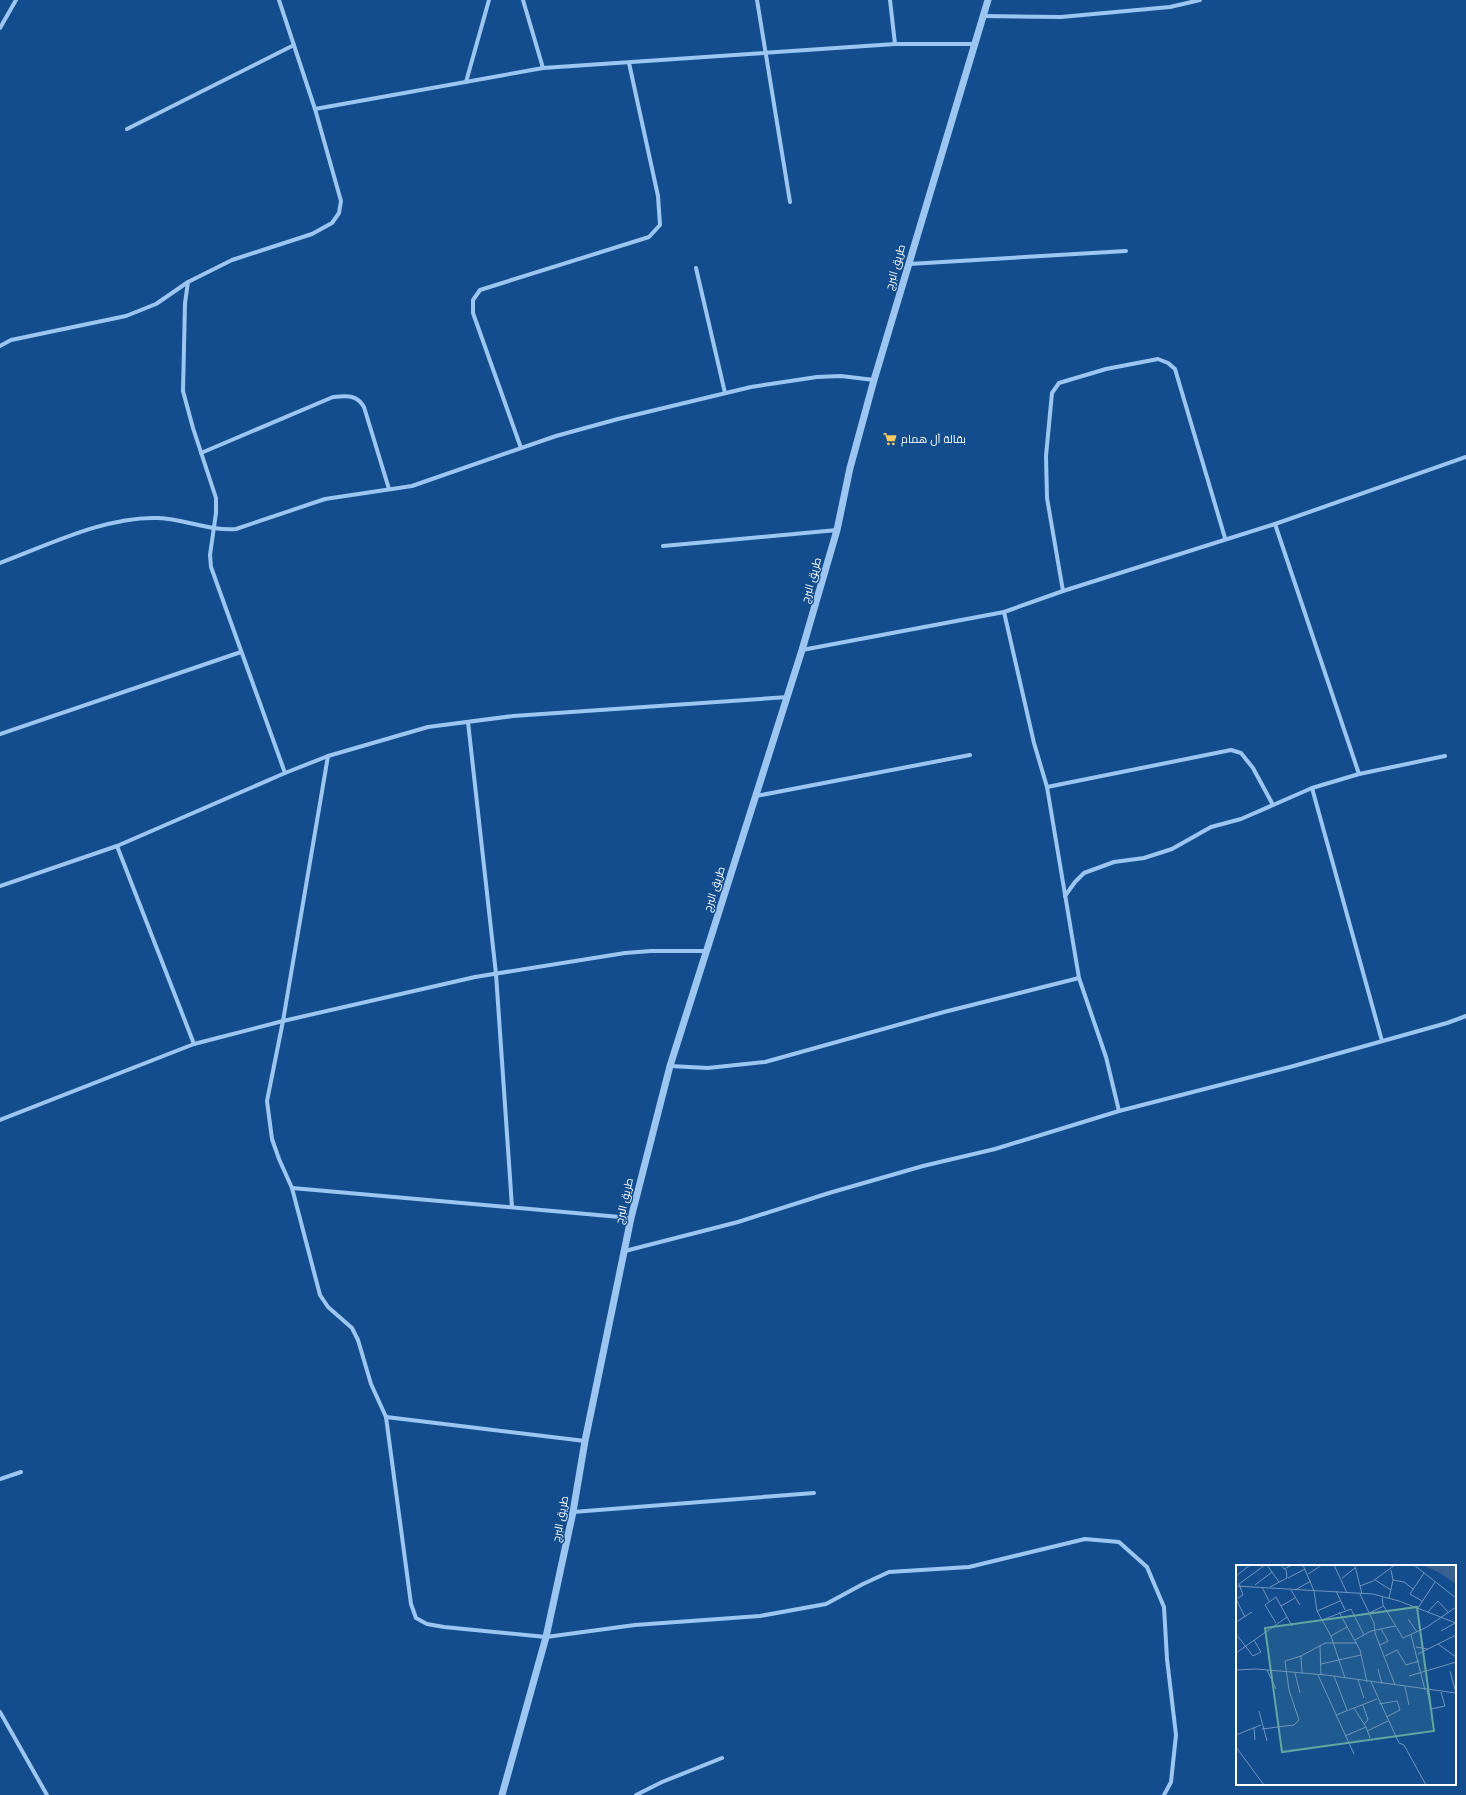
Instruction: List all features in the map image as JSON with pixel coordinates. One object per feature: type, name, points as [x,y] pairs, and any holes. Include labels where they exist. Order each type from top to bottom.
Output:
[{"type":"street","points":[[0,28],[16,0]]},
{"type":"street","points":[[0,346],[11,340],[126,316],[156,304],[188,282],[232,260],[312,234],[332,223],[339,213],[341,201],[315,109],[279,0]]},
{"type":"street","points":[[466,82],[489,0]]},
{"type":"street","points":[[524,0],[544,68]]},
{"type":"street","points":[[757,0],[790,202]]},
{"type":"street","points":[[890,0],[895,44]]},
{"type":"street","name":"طريق البرج","points":[[502,1795],[546,1637],[573,1512],[585,1441],[631,1218],[670,1066],[788,697],[837,530],[850,468],[874,380],[988,0]]},
{"type":"street","points":[[983,16],[1061,16],[1170,7],[1200,0]]},
{"type":"street","points":[[315,109],[544,68],[895,44],[975,44]]},
{"type":"street","points":[[127,129],[294,45]]},
{"type":"street","points":[[521,448],[473,313],[473,300],[480,290],[492,285],[649,237],[660,225],[661,216],[658,196],[629,63]]},
{"type":"street","points":[[908,264],[1126,251]]},
{"type":"street","points":[[696,268],[725,393]]},
{"type":"street","points":[[188,282],[185,311],[183,391],[193,428],[216,498],[210,555],[211,568],[284,773]]},
{"type":"street","points":[[1063,591],[1047,498],[1046,456],[1052,393],[1059,383],[1106,369],[1158,359],[1168,363],[1174,369],[1225,538]]},
{"type":"street","points":[[0,561],[116,521],[158,518],[214,528],[236,529],[325,499],[412,486],[556,436],[725,393],[794,379],[841,376],[874,380]]},
{"type":"street","points":[[201,453],[333,397],[350,396],[359,399],[364,407],[388,489]]},
{"type":"street","points":[[802,650],[1004,612],[1225,538],[1275,524],[1466,457]]},
{"type":"street","points":[[1275,524],[1359,774]]},
{"type":"street","points":[[663,546],[837,530]]},
{"type":"street","points":[[1004,612],[1034,743],[1047,787],[1064,896],[1079,978],[1106,1057],[1119,1111]]},
{"type":"street","points":[[0,734],[241,652]]},
{"type":"street","points":[[0,886],[117,846],[284,773],[328,756],[420,728],[513,716],[788,697]]},
{"type":"street","points":[[468,722],[496,974],[512,1207]]},
{"type":"street","points":[[1047,787],[1232,750],[1241,753],[1253,768],[1273,805]]},
{"type":"street","points":[[756,796],[970,755]]},
{"type":"street","points":[[328,756],[283,1021],[267,1101],[272,1139],[292,1188],[320,1295],[328,1307],[347,1324],[355,1334],[371,1384],[386,1417],[411,1604],[416,1618],[427,1624],[444,1627],[546,1637],[635,1624],[760,1616],[826,1604],[889,1572],[969,1567],[1085,1539],[1119,1542],[1147,1568],[1164,1607],[1167,1660],[1176,1735],[1171,1782],[1164,1795]]},
{"type":"street","points":[[1064,896],[1084,873],[1114,862],[1144,858],[1172,849],[1211,827],[1240,819],[1312,788],[1359,774],[1445,756]]},
{"type":"street","points":[[1312,788],[1382,1041]]},
{"type":"street","points":[[117,846],[194,1044]]},
{"type":"street","points":[[0,1120],[194,1044],[283,1021],[496,974],[625,953],[651,951],[706,951]]},
{"type":"street","points":[[670,1066],[708,1068],[765,1062],[929,1016],[1079,978]]},
{"type":"street","points":[[625,1251],[738,1222],[829,1193],[923,1166],[994,1149],[1119,1111],[1382,1041],[1447,1023],[1466,1016]]},
{"type":"street","points":[[292,1188],[631,1218]]},
{"type":"street","points":[[386,1417],[585,1441]]},
{"type":"street","points":[[0,1479],[21,1472]]},
{"type":"street","points":[[573,1512],[814,1494]]},
{"type":"street","points":[[0,1712],[47,1795]]},
{"type":"street","points":[[636,1795],[662,1782],[722,1758]]},
{"type":"place","name":"بقالة آل همام","points":[[890,439]]}]
